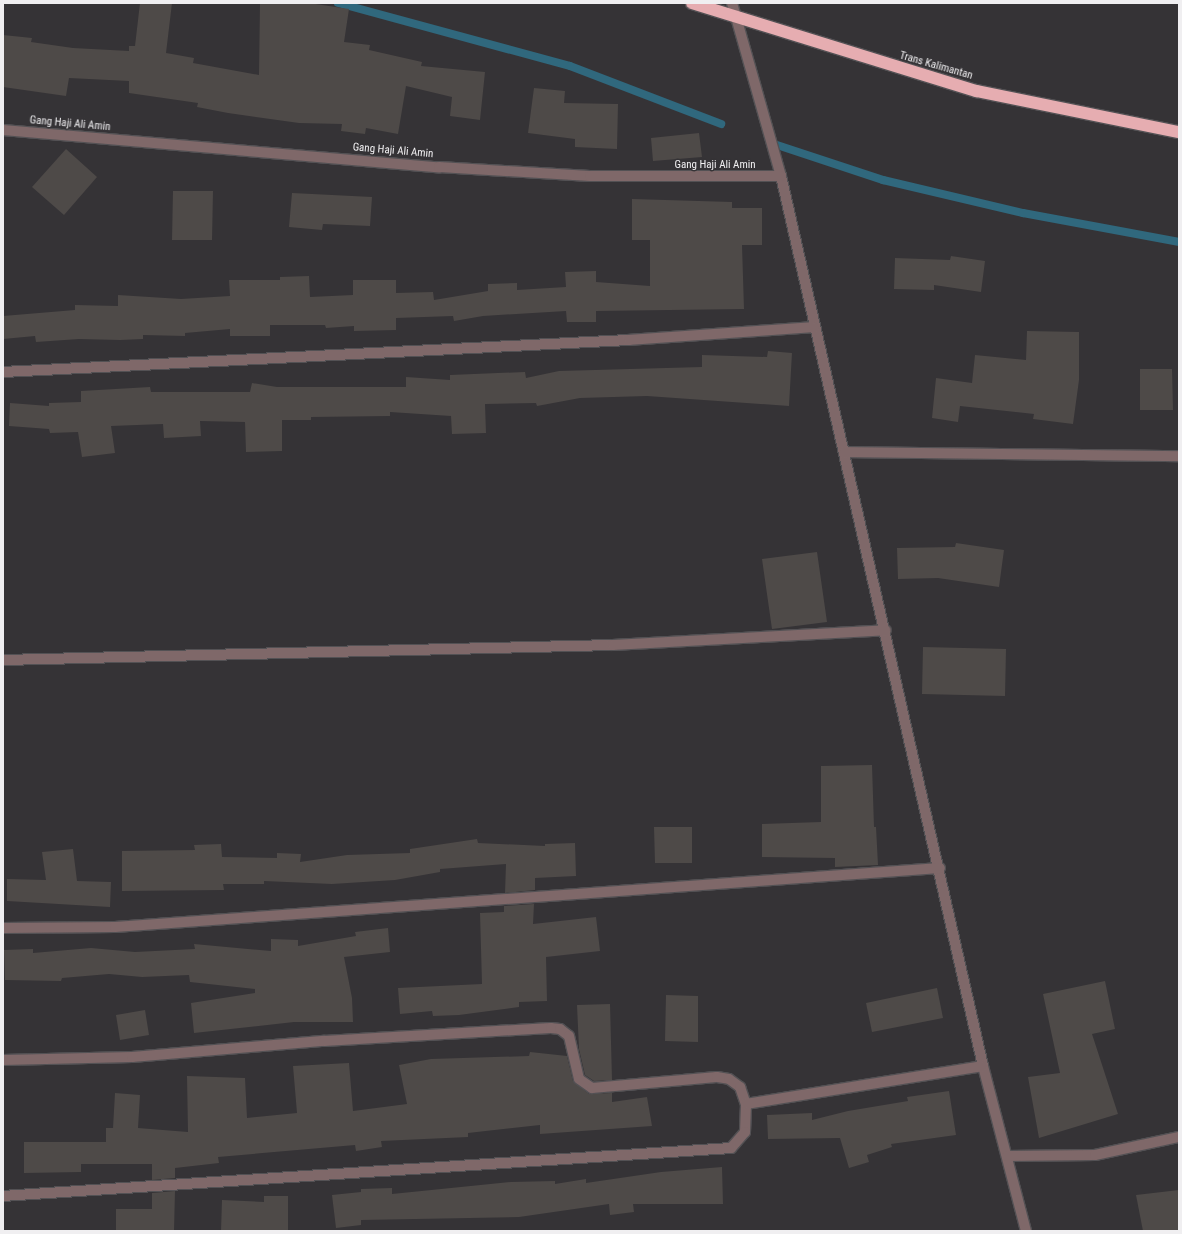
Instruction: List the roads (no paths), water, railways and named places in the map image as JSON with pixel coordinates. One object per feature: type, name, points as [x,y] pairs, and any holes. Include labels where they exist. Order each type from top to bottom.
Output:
[{"type":"highway","name":"Trans Kalimantan","points":[[692,3],[737,19],[977,91],[1179,132]]},
{"type":"street","points":[[732,3],[763,122],[781,176],[814,327],[846,452],[983,1066],[1026,1231]]},
{"type":"street","name":"Gang Haji Ali Amin","points":[[3,130],[439,167],[582,176],[781,176]]},
{"type":"street","points":[[3,372],[606,341],[814,327]]},
{"type":"street","points":[[846,452],[1179,456]]},
{"type":"street","points":[[3,660],[613,645],[886,630]]},
{"type":"street","points":[[3,928],[123,926],[940,868]]},
{"type":"street","points":[[3,1060],[132,1057],[324,1041],[551,1028],[560,1029],[569,1036],[579,1080],[592,1088],[717,1077],[729,1079],[740,1087],[746,1104],[745,1132],[730,1148],[3,1196]]},
{"type":"street","points":[[746,1104],[983,1066]]},
{"type":"street","points":[[1007,1156],[1095,1155],[1179,1137]]},
{"type":"waterway","points":[[338,3],[570,66],[721,124]]},
{"type":"waterway","points":[[777,145],[883,180],[1023,213],[1179,242]]}]
